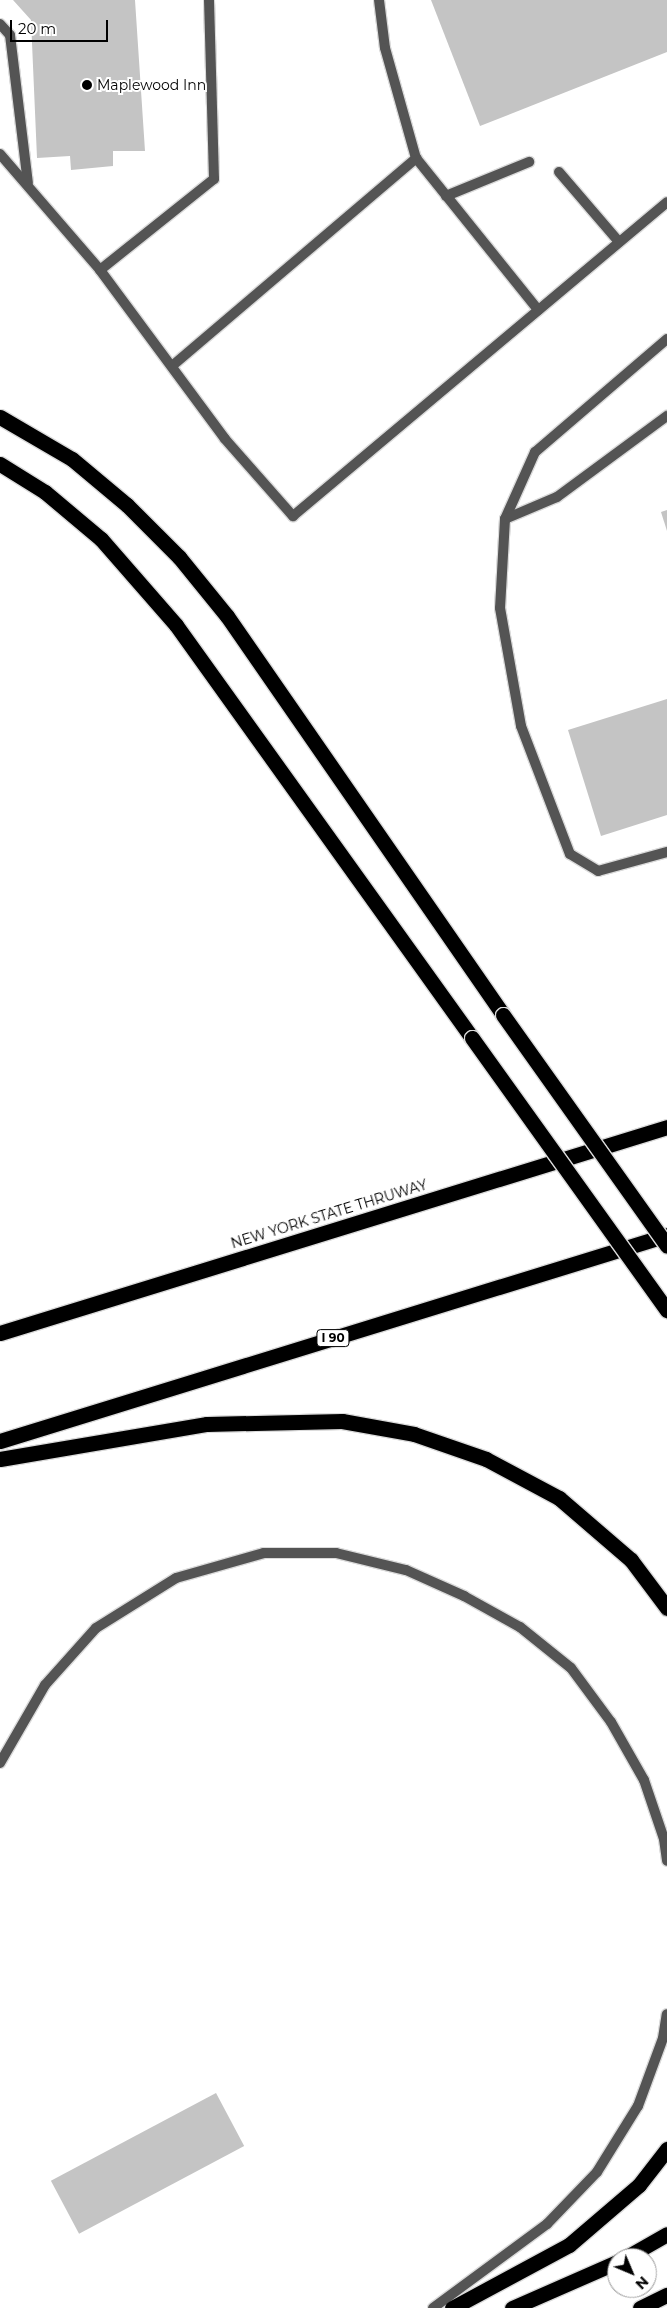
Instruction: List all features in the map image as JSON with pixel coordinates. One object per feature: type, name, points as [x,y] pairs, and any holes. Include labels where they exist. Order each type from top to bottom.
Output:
[{"type":"highway","points":[[0,417],[72,459],[127,505],[179,557],[227,616],[502,1015],[667,1246]]},
{"type":"highway","points":[[0,464],[45,492],[101,539],[176,625],[667,1310]]},
{"type":"highway","name":"NEW YORK STATE THRUWAY","points":[[0,1333],[667,1127]]},
{"type":"highway","name":"I 90","points":[[0,1440],[667,1235]]},
{"type":"highway","points":[[0,1325],[52,1317]]},
{"type":"highway","points":[[0,1459],[207,1424],[342,1421],[414,1434],[486,1459],[559,1498],[631,1560],[667,1608]]},
{"type":"highway","points":[[452,2308],[569,2245],[639,2185],[667,2149]]},
{"type":"highway","points":[[642,2248],[667,2234]]},
{"type":"highway","points":[[512,2308],[607,2266]]},
{"type":"highway","points":[[640,2308],[667,2295]]},
{"type":"lane","points":[[100,270],[214,179],[210,0]]},
{"type":"lane","points":[[378,0],[385,48],[416,158],[538,310]]},
{"type":"lane","points":[[0,24],[10,34],[28,183]]},
{"type":"lane","points":[[0,154],[28,183],[100,270],[225,439],[293,516],[667,202]]},
{"type":"lane","points":[[172,366],[416,158]]},
{"type":"lane","points":[[446,196],[529,162]]},
{"type":"lane","points":[[559,172],[619,242]]},
{"type":"lane","points":[[667,339],[535,452],[505,519],[500,608],[521,726],[570,854],[598,872],[667,852]]},
{"type":"lane","points":[[505,519],[557,497],[667,416]]},
{"type":"lane","points":[[0,1763],[45,1685],[96,1628],[176,1578],[264,1553],[336,1553],[406,1570],[464,1596],[520,1627],[571,1668],[611,1722],[644,1780],[667,1861]]},
{"type":"lane","points":[[432,2308],[547,2224],[598,2172],[638,2106],[663,2038],[667,2014]]},
{"type":"building","name":"Maplewood Inn","points":[[13,0],[135,0],[145,151],[113,151],[113,166],[71,170],[70,156],[37,158],[31,20]]},
{"type":"building","points":[[431,0],[667,0],[667,52],[480,126]]},
{"type":"building","points":[[667,510],[667,531],[661,512]]},
{"type":"building","points":[[667,699],[667,815],[601,836],[568,730]]},
{"type":"building","points":[[216,2093],[244,2146],[79,2234],[51,2181]]},
{"type":"place","name":"Maplewood Inn","points":[[87,85]]}]
